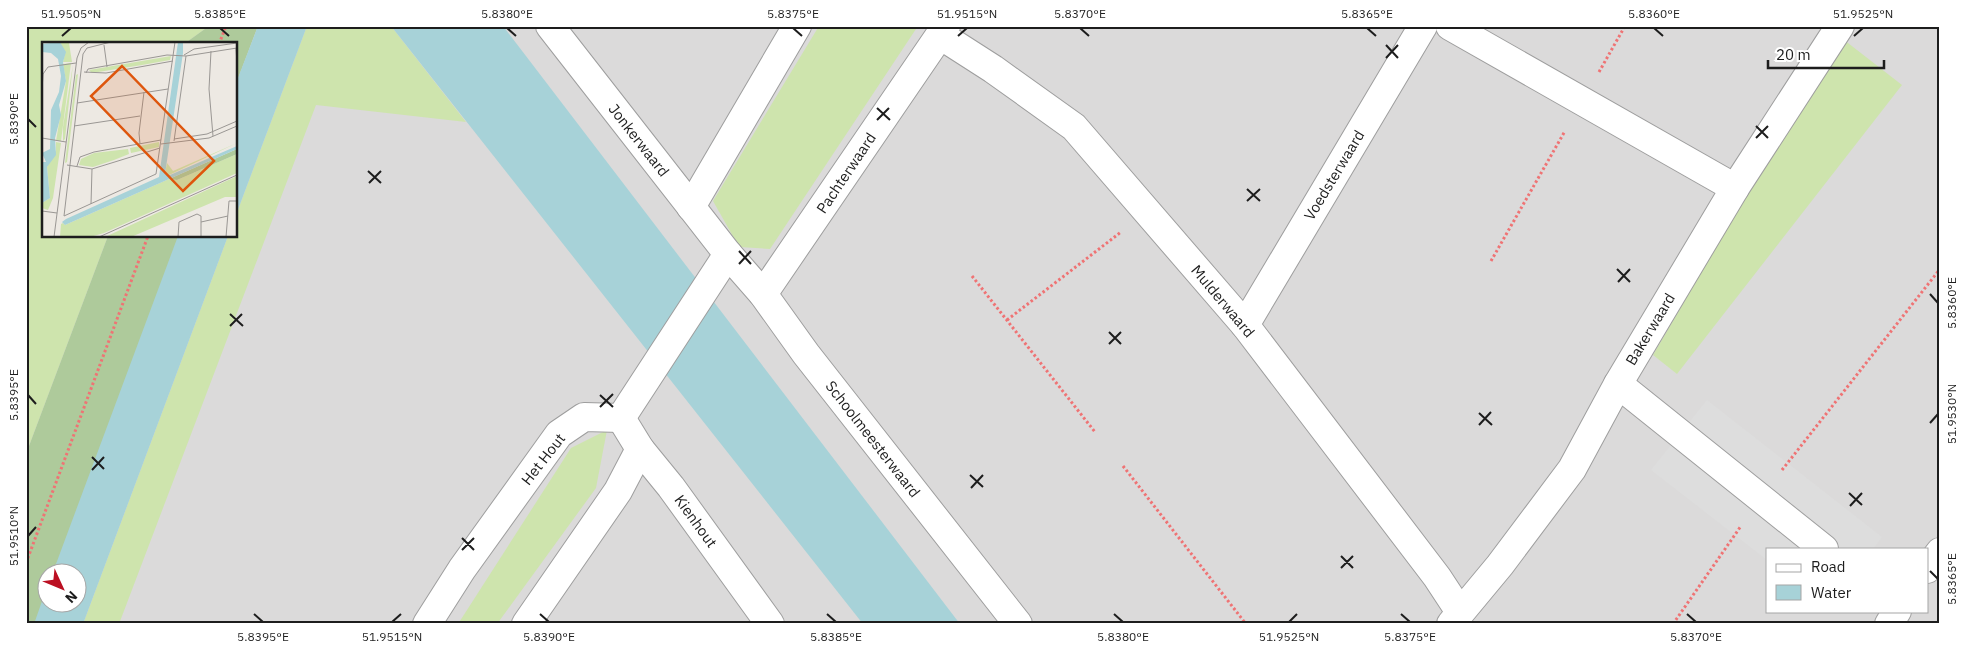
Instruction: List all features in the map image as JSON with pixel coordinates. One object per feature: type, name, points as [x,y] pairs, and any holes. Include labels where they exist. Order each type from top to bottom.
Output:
[{"type":"street","name":"Jonkerwaard","points":[[550,26],[728,254]]},
{"type":"street","points":[[691,207],[797,26]]},
{"type":"street","name":"Voedsterwaard","points":[[1245,325],[1423,26]]},
{"type":"street","points":[[1450,26],[1735,188]]},
{"type":"street","name":"Bakerwaard","points":[[1456,618],[1500,565],[1572,469],[1618,384],[1735,188],[1840,26]]},
{"type":"street","name":"Mulderwaard","points":[[943,31],[1074,127],[1245,325],[1437,578],[1456,618]]},
{"type":"street","name":"Pachterwaard","points":[[762,294],[943,31]]},
{"type":"street","points":[[621,418],[728,254]]},
{"type":"street","name":"Schoolmeesterwaard","points":[[728,254],[762,294],[806,354],[1018,624]]},
{"type":"street","points":[[1618,384],[1823,548]]},
{"type":"street","name":"Het Hout","points":[[427,624],[462,570],[559,434],[584,417],[621,418]]},
{"type":"street","name":"Kienhout","points":[[621,418],[640,449],[671,487],[770,624]]},
{"type":"street","points":[[526,624],[618,491],[640,449]]},
{"type":"street","points":[[1928,568],[1940,552]]},
{"type":"street","points":[[1889,624],[1896,612]]},
{"type":"path","points":[[220,42],[226,26]]},
{"type":"path","points":[[1491,261],[1625,26]]},
{"type":"path","points":[[1007,320],[1147,212]]},
{"type":"path","points":[[26,563],[147,238]]},
{"type":"path","points":[[1673,624],[1760,498],[1940,269]]},
{"type":"path","points":[[972,276],[1094,432]]},
{"type":"path","points":[[1124,466],[1246,624]]},
{"type":"shaded area","points":[[26,26],[1940,26],[1940,624],[26,624]]},
{"type":"shaded area","points":[[1707,400],[1882,537],[1874,548],[1766,548],[1766,559],[1651,470]]},
{"type":"green space","points":[[26,26],[209,26],[187,42],[42,42],[42,238],[107,238],[26,454]]},
{"type":"green space","points":[[209,26],[258,26],[238,79],[238,42],[187,42]]},
{"type":"green space","points":[[307,26],[391,26],[466,122],[316,105],[119,624],[83,624],[227,238],[238,238],[238,210]]},
{"type":"green space","points":[[819,26],[918,26],[770,249],[739,247],[713,201]]},
{"type":"green space","points":[[1839,36],[1902,85],[1677,374],[1653,355]]},
{"type":"green space","points":[[107,238],[178,238],[58,562],[38,562],[39,612],[35,624],[26,624],[26,454]]},
{"type":"green space","points":[[607,430],[596,488],[497,624],[458,624],[571,448]]},
{"type":"water","points":[[258,26],[307,26],[238,210],[238,78]]},
{"type":"water","points":[[391,26],[503,26],[960,624],[863,624]]},
{"type":"water","points":[[177,238],[227,238],[88,611],[88,562],[57,562]]},
{"type":"water","points":[[38,612],[87,612],[83,624],[34,624]]}]
